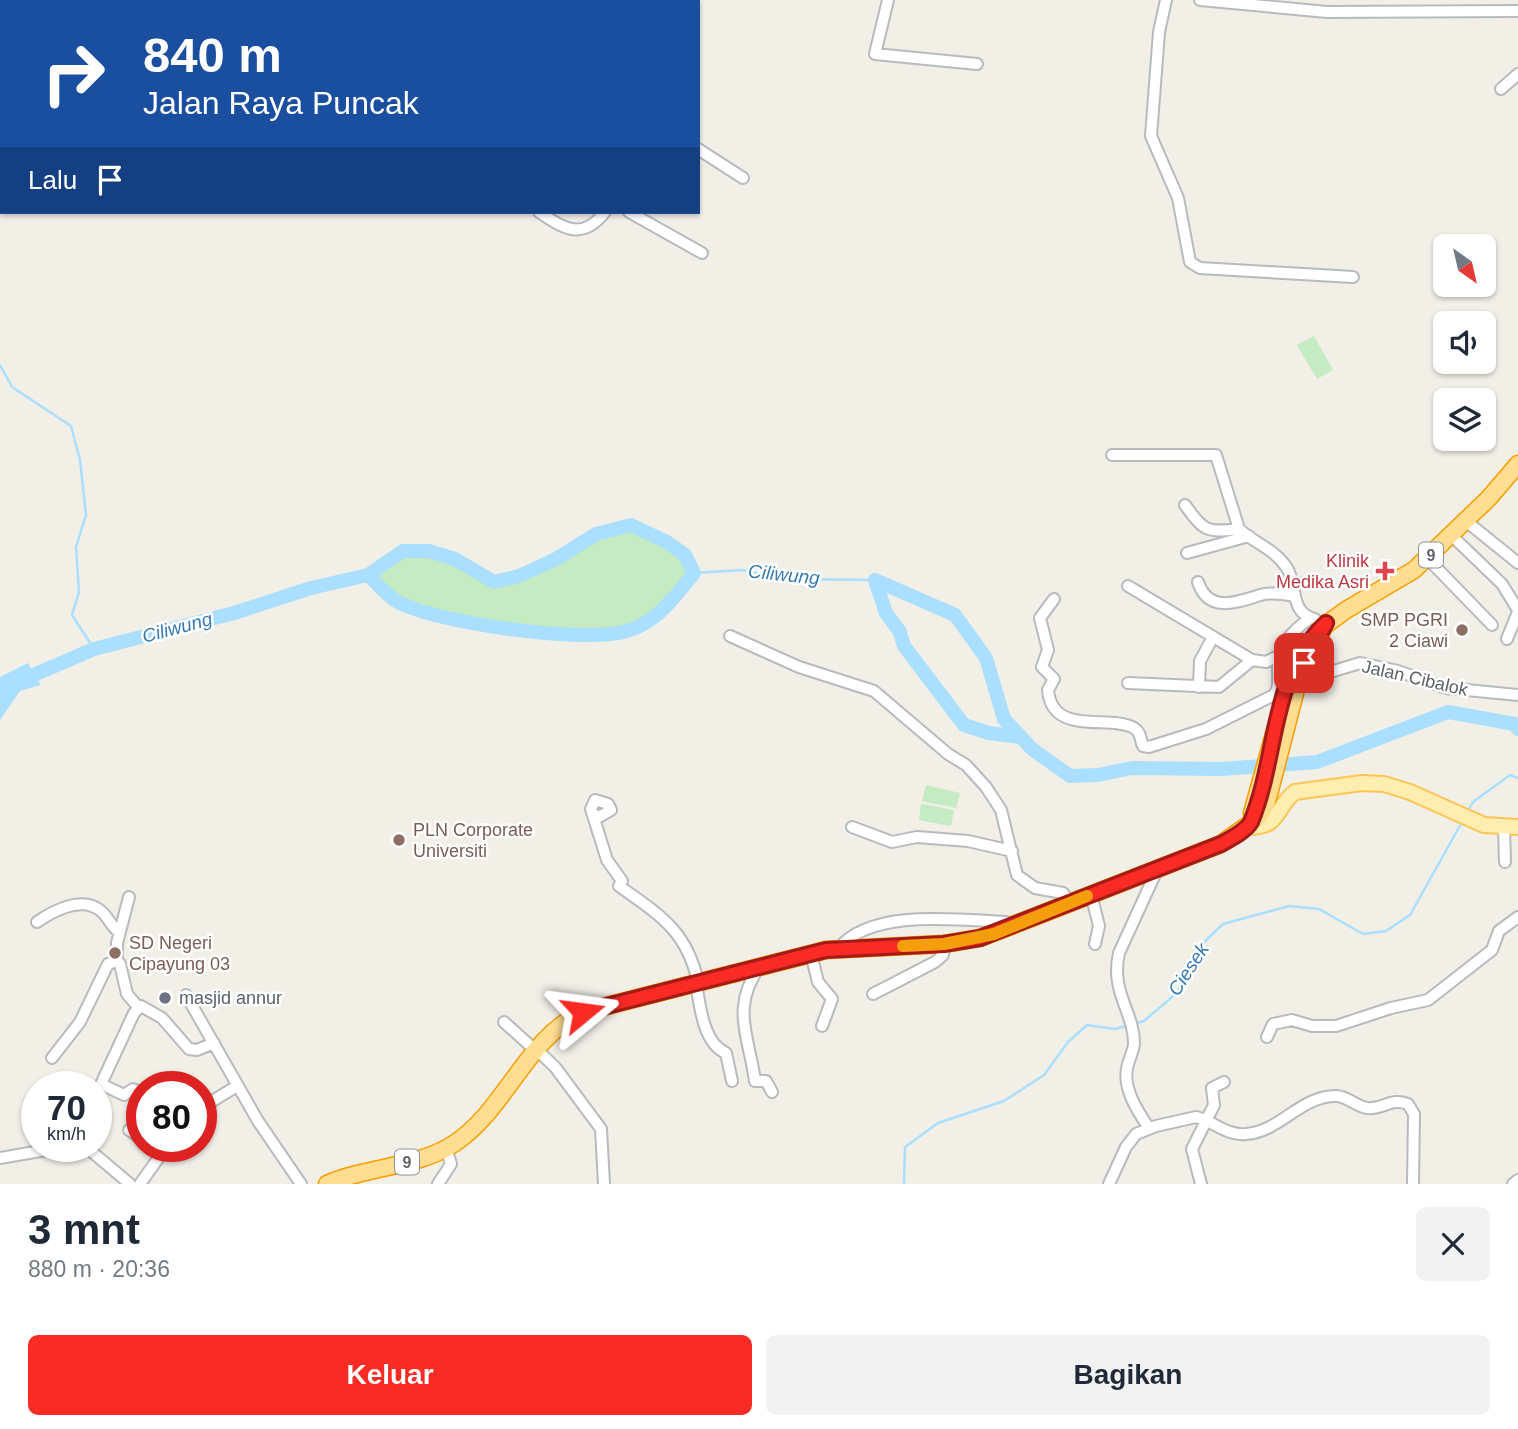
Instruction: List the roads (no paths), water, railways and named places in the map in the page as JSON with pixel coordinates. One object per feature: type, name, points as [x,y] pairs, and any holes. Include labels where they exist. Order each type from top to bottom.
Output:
[{"type":"highway","name":"9","points":[[1321,625],[1403,579],[1428,559],[1518,464]]},
{"type":"highway","points":[[1252,821],[1271,792],[1301,671],[1321,625]]},
{"type":"highway","name":"9","points":[[327,1184],[446,1148],[478,1121],[556,1028],[583,1012],[839,948],[944,944],[994,934],[1221,844],[1252,821]]},
{"type":"main road","points":[[1252,821],[1260,827],[1270,823],[1295,792],[1362,783],[1397,787],[1478,823],[1511,827]]},
{"type":"street","points":[[888,0],[876,54],[977,64]]},
{"type":"street","points":[[1166,0],[1159,32],[1151,136],[1178,198],[1190,262],[1200,268],[1353,277]]},
{"type":"street","points":[[1200,0],[1327,12],[1518,11]]},
{"type":"street","points":[[1501,89],[1518,74]]},
{"type":"street","points":[[700,150],[743,178]]},
{"type":"street","points":[[542,214],[554,222],[578,230],[593,226],[603,214]]},
{"type":"street","points":[[633,214],[702,253]]},
{"type":"street","points":[[1112,455],[1216,455],[1239,529],[1285,566],[1300,610],[1321,625]]},
{"type":"street","points":[[1185,505],[1201,527],[1209,531],[1239,529]]},
{"type":"street","points":[[1466,521],[1518,563]]},
{"type":"street","points":[[1450,534],[1502,584],[1518,611],[1507,639]]},
{"type":"street","points":[[1187,553],[1249,536]]},
{"type":"street","points":[[1428,559],[1492,625]]},
{"type":"street","points":[[1198,582],[1204,597],[1212,602],[1240,603],[1260,595],[1294,596]]},
{"type":"street","points":[[1128,586],[1252,660],[1266,662],[1280,655]]},
{"type":"street","points":[[1054,599],[1040,618],[1048,650],[1042,667],[1054,679],[1048,690],[1051,702],[1062,715],[1072,720],[1132,727],[1140,734],[1145,747],[1160,746],[1180,736],[1206,729],[1271,697],[1279,685],[1280,655],[1291,633],[1321,625]]},
{"type":"street","points":[[730,636],[799,667],[874,691],[938,746],[966,765],[979,779],[1001,810],[1014,869],[1022,881],[1035,888],[1063,893],[1070,902]]},
{"type":"street","points":[[1199,687],[1200,660],[1213,637]]},
{"type":"street","points":[[1128,683],[1219,687],[1252,660]]},
{"type":"street","name":"Jalan Cibalok","points":[[1314,677],[1362,663],[1395,670],[1446,688],[1518,695]]},
{"type":"street","points":[[592,813],[607,860],[622,881],[619,886],[653,909],[678,934],[690,951],[706,1030],[718,1050],[726,1053],[732,1081]]},
{"type":"street","points":[[852,827],[892,842],[917,837],[968,841],[1012,851]]},
{"type":"street","points":[[1505,862],[1511,827]]},
{"type":"street","points":[[1149,1128],[1135,1105],[1127,1081],[1134,1042],[1121,1003],[1118,961],[1157,870]]},
{"type":"street","points":[[1091,894],[1099,926],[1095,944]]},
{"type":"street","points":[[129,897],[119,932],[117,961],[128,995],[139,1008]]},
{"type":"street","points":[[37,922],[54,910],[81,905],[101,911],[119,932]]},
{"type":"street","points":[[1267,1037],[1273,1024],[1283,1020],[1312,1026],[1336,1026],[1391,1007],[1428,1000],[1492,950],[1502,927],[1518,917]]},
{"type":"street","points":[[839,948],[853,934],[870,927],[925,920],[1006,922]]},
{"type":"street","points":[[873,993],[934,962],[943,955],[944,944]]},
{"type":"street","points":[[811,954],[818,982],[832,999],[822,1026]]},
{"type":"street","points":[[52,1058],[80,1022],[103,969],[117,961]]},
{"type":"street","points":[[760,966],[747,984],[743,1009],[755,1081],[766,1081],[772,1092]]},
{"type":"street","points":[[186,995],[258,1121],[301,1184]]},
{"type":"street","points":[[139,1008],[143,1006],[156,1013],[189,1049],[197,1050],[214,1043]]},
{"type":"street","points":[[108,1071],[139,1008]]},
{"type":"street","points":[[504,1022],[555,1067],[601,1129],[604,1184]]},
{"type":"street","points":[[1201,1184],[1192,1149],[1214,1105],[1212,1088],[1224,1082]]},
{"type":"street","points":[[217,1098],[237,1086]]},
{"type":"street","points":[[1109,1184],[1130,1142],[1149,1128],[1190,1117],[1224,1131],[1243,1135],[1267,1131],[1286,1114],[1323,1097],[1348,1098],[1367,1108],[1390,1101],[1405,1102],[1413,1114],[1413,1184]]},
{"type":"street","points":[[438,1184],[451,1164],[446,1148]]},
{"type":"street","points":[[0,1158],[21,1154]]},
{"type":"street","points":[[104,1162],[130,1184]]},
{"type":"street","points":[[140,1184],[153,1162]]},
{"type":"street","points":[[1513,1184],[1518,1180]]},
{"type":"water","points":[[28,663],[41,685],[20,691],[0,720],[0,677]]},
{"type":"waterway","points":[[0,365],[12,387],[71,426],[80,460],[86,515],[76,547],[79,592],[72,615],[94,649]]},
{"type":"waterway","name":"Ciliwung","points":[[0,704],[15,683],[94,649],[234,613],[311,588],[368,575],[403,551],[429,551],[455,559],[494,582],[519,576],[556,559],[596,534],[631,525],[667,542],[685,555],[694,573],[673,599],[648,622],[627,631],[578,635],[510,629],[442,617],[396,601],[368,575]]},
{"type":"waterway","name":"Ciliwung","points":[[694,573],[742,570],[784,579],[875,580]]},
{"type":"waterway","points":[[875,580],[955,615],[986,658],[1004,719],[1032,749],[1070,776],[1098,775],[1132,768],[1221,769],[1317,762],[1448,712],[1515,724],[1518,729]]},
{"type":"waterway","points":[[875,580],[886,613],[900,632],[904,646],[964,725],[989,733],[1021,737]]},
{"type":"waterway","points":[[1467,813],[1473,802],[1510,775],[1518,778]]},
{"type":"waterway","name":"Ciesek","points":[[1136,1023],[1144,1021],[1178,992],[1184,968],[1197,949],[1223,924],[1289,906],[1319,909],[1363,934],[1386,931],[1410,915],[1462,822]]},
{"type":"waterway","name":"Ciesek","points":[[904,1184],[905,1147],[938,1123],[1004,1101],[1044,1075],[1068,1042],[1087,1025],[1115,1029],[1130,1025]]},
{"type":"place","name":"Klinik Medika Asri","points":[[1385,571]]},
{"type":"place","name":"SMP PGRI 2 Ciawi","points":[[1462,630]]},
{"type":"place","name":"PLN Corporate Universiti","points":[[399,840]]},
{"type":"place","name":"SD Negeri Cipayung 03","points":[[115,953]]},
{"type":"place","name":"masjid annur","points":[[165,998]]}]
